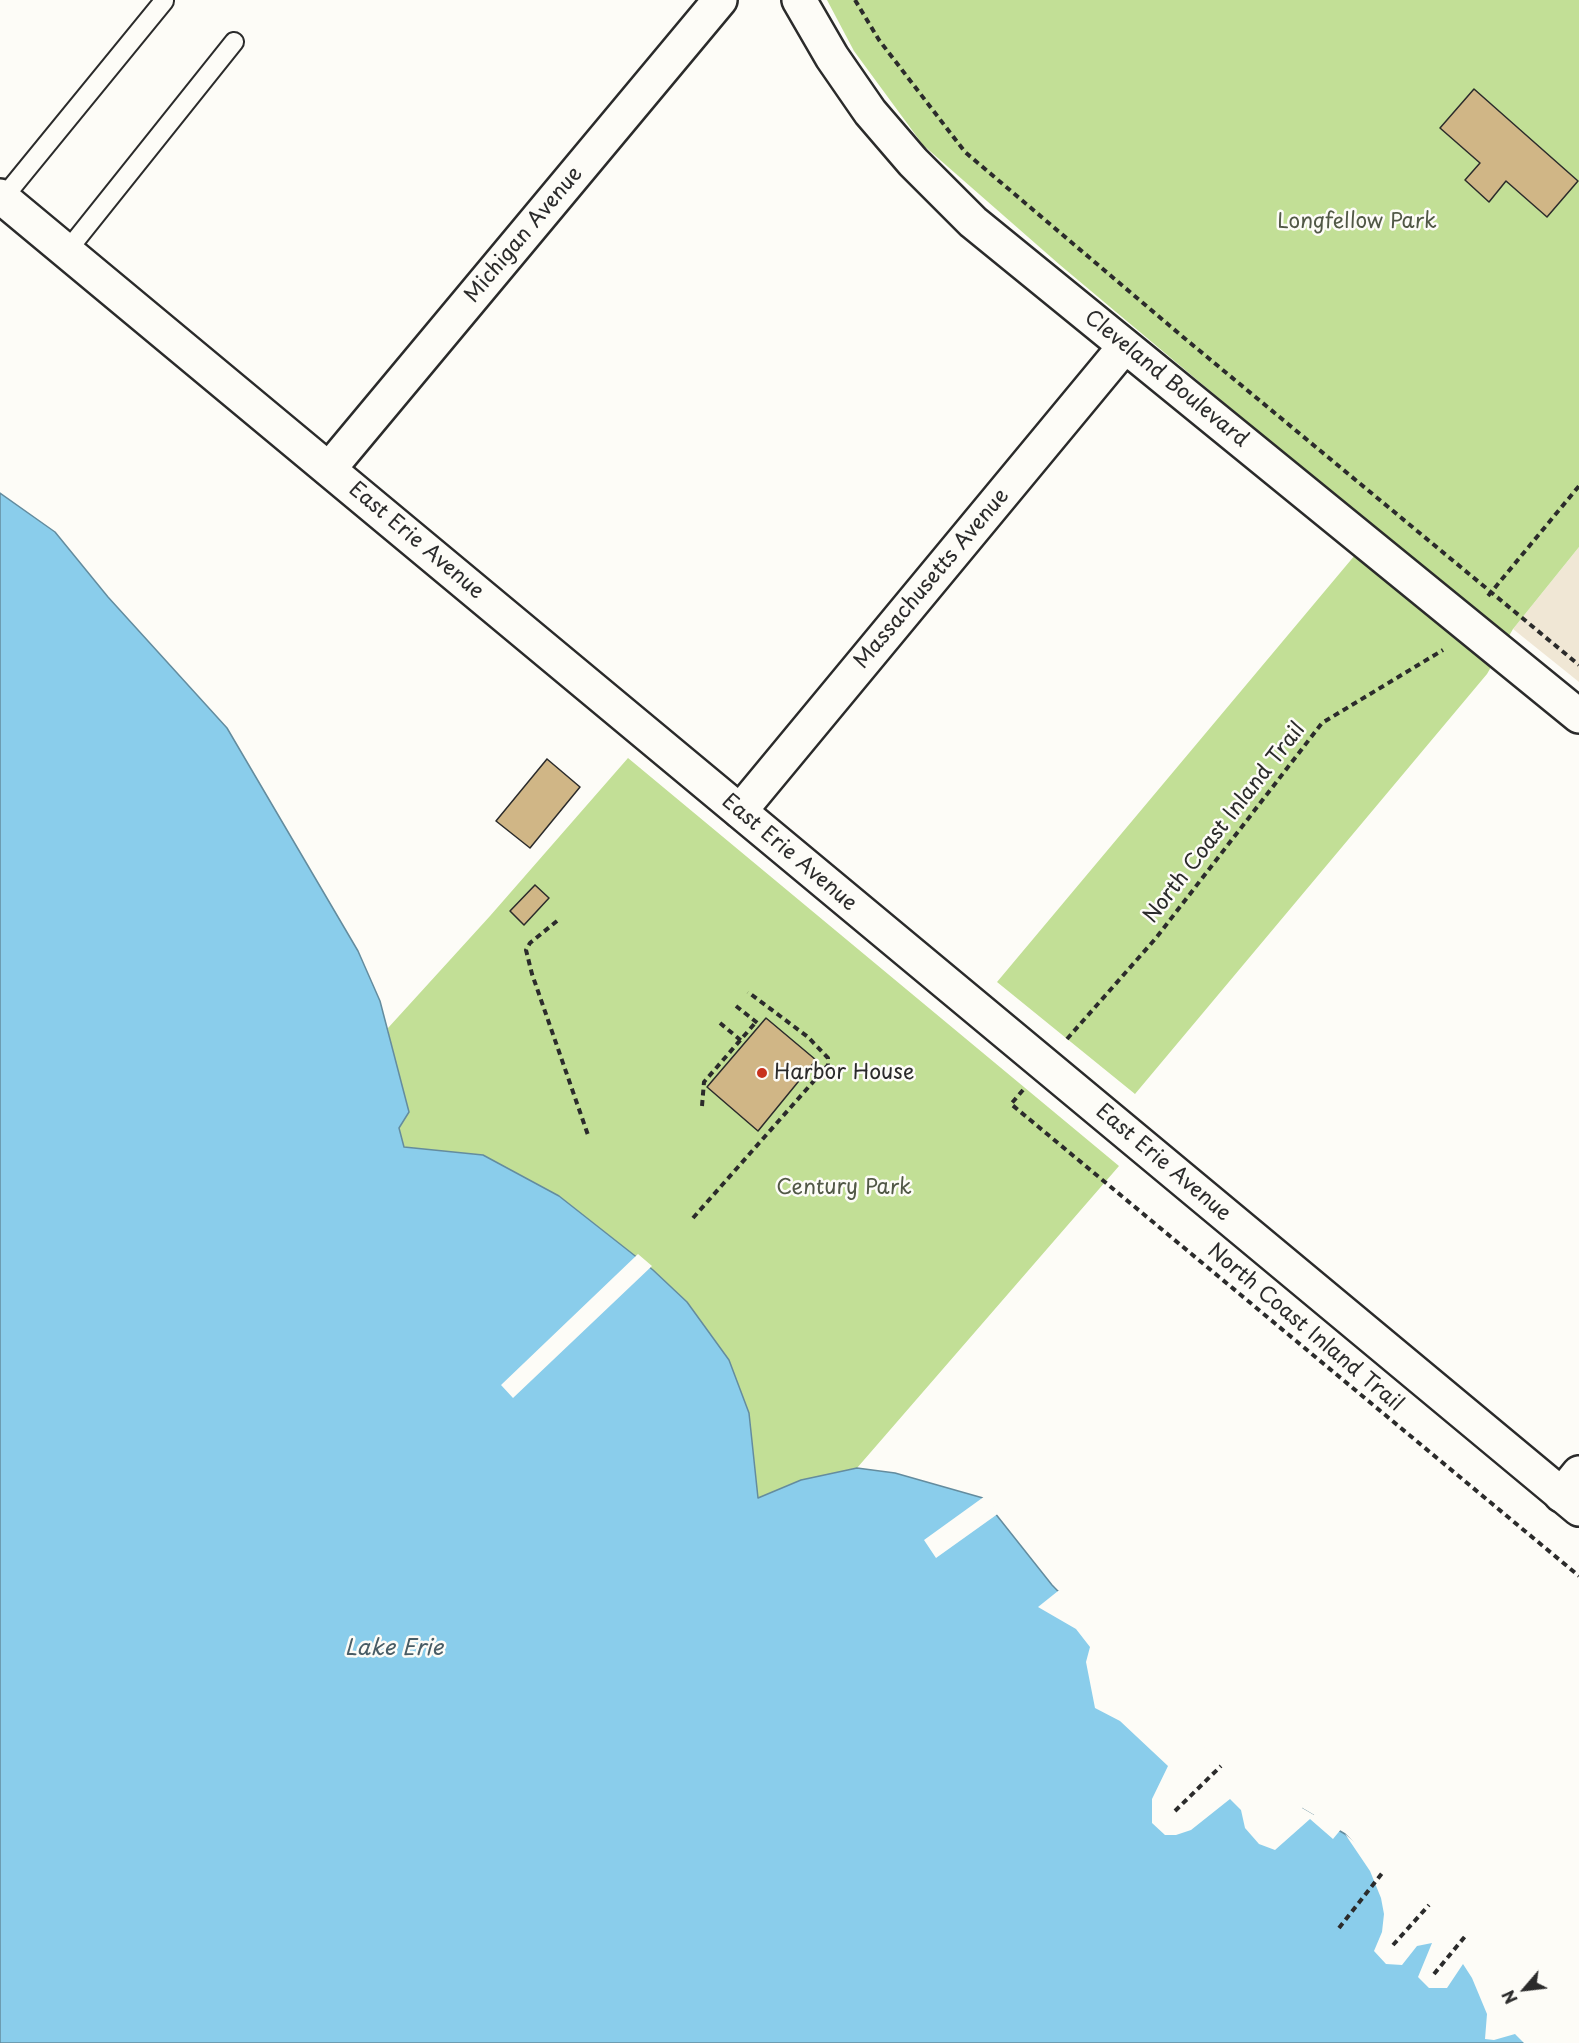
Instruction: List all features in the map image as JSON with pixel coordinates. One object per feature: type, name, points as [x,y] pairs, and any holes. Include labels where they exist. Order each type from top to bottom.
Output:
[{"type":"street","name":"Michigan Avenue","points":[[329,469],[720,0]]},
{"type":"street","name":"Cleveland Boulevard","points":[[799,0],[832,57],[870,112],[913,162],[973,222],[1579,716]]},
{"type":"street","name":"East Erie Avenue","points":[[1,197],[740,811],[1573,1492]]},
{"type":"street","name":"Massachusetts Avenue","points":[[740,811],[1125,346]]},
{"type":"lane","points":[[1,197],[164,1]]},
{"type":"lane","points":[[67,251],[234,42]]},
{"type":"path","points":[[855,0],[879,40],[964,152],[1183,338],[1579,664]]},
{"type":"path","name":"North Coast Inland Trail","points":[[1084,1019],[1156,938],[1322,723],[1438,655],[1467,624],[1579,486]]},
{"type":"path","points":[[557,921],[530,943],[526,950],[532,974],[588,1135]]},
{"type":"path","points":[[693,1218],[828,1065],[828,1058],[808,1037],[748,992]]},
{"type":"path","points":[[702,1106],[704,1082],[758,1024],[736,1006]]},
{"type":"path","points":[[720,1023],[742,1041]]},
{"type":"path","name":"North Coast Inland Trail","points":[[1011,1104],[1579,1576]]},
{"type":"path","points":[[1175,1811],[1221,1766]]},
{"type":"path","points":[[1339,1928],[1383,1872]]},
{"type":"path","points":[[1394,1945],[1429,1905]]},
{"type":"path","points":[[1434,1974],[1467,1934]]},
{"type":"shaded area","points":[[1579,547],[1579,682],[1513,629]]},
{"type":"green space","name":"Longfellow Park","points":[[827,0],[1579,0],[1579,547],[1513,629],[1487,674],[1135,1094],[997,982],[1376,530],[1060,265],[923,145],[854,51]]},
{"type":"green space","name":"Century Park","points":[[628,758],[1119,1166],[857,1468],[801,1480],[758,1498],[749,1413],[729,1360],[687,1302],[653,1270],[559,1196],[483,1155],[404,1147],[399,1128],[388,1028],[490,916]]},
{"type":"water","name":"Lake Erie","points":[[0,493],[55,532],[108,597],[227,728],[358,951],[380,1001],[409,1112],[399,1128],[404,1147],[483,1155],[559,1196],[653,1270],[687,1302],[729,1360],[749,1413],[758,1498],[801,1480],[857,1468],[895,1473],[983,1498],[1052,1585],[1102,1636],[1126,1687],[1281,1827],[1301,1808],[1345,1834],[1452,1941],[1539,2043],[0,2043]]},
{"type":"pier","points":[[638,1254],[652,1266],[513,1398],[501,1385]]},
{"type":"pier","points":[[985,1496],[999,1513],[936,1558],[924,1540]]},
{"type":"pier","points":[[1058,1591],[1062,1591],[1105,1634],[1129,1686],[1209,1751],[1281,1823],[1302,1805],[1302,1808],[1314,1815],[1316,1812],[1342,1828],[1333,1839],[1310,1819],[1275,1850],[1259,1844],[1245,1828],[1241,1810],[1230,1799],[1191,1830],[1176,1835],[1165,1835],[1152,1823],[1152,1799],[1168,1766],[1120,1721],[1095,1708],[1086,1662],[1090,1647],[1076,1629],[1038,1607]]},
{"type":"pier","points":[[1345,1834],[1374,1858],[1454,1938],[1483,1956],[1542,2043],[1524,2043],[1515,2034],[1494,2040],[1485,2039],[1487,2014],[1472,1978],[1463,1964],[1447,1988],[1429,1988],[1418,1977],[1432,1943],[1417,1946],[1402,1965],[1386,1964],[1374,1951],[1382,1932],[1384,1914],[1381,1898],[1370,1871]]},
{"type":"building","points":[[1474,89],[1578,181],[1547,217],[1506,181],[1489,202],[1465,180],[1480,163],[1440,128]]},
{"type":"building","points":[[547,759],[580,787],[530,848],[496,821]]},
{"type":"building","points":[[535,885],[549,898],[524,925],[510,911]]},
{"type":"building","name":"Harbor House","points":[[766,1018],[816,1060],[758,1131],[707,1087]]},
{"type":"place","name":"Harbor House","points":[[762,1073]]}]
